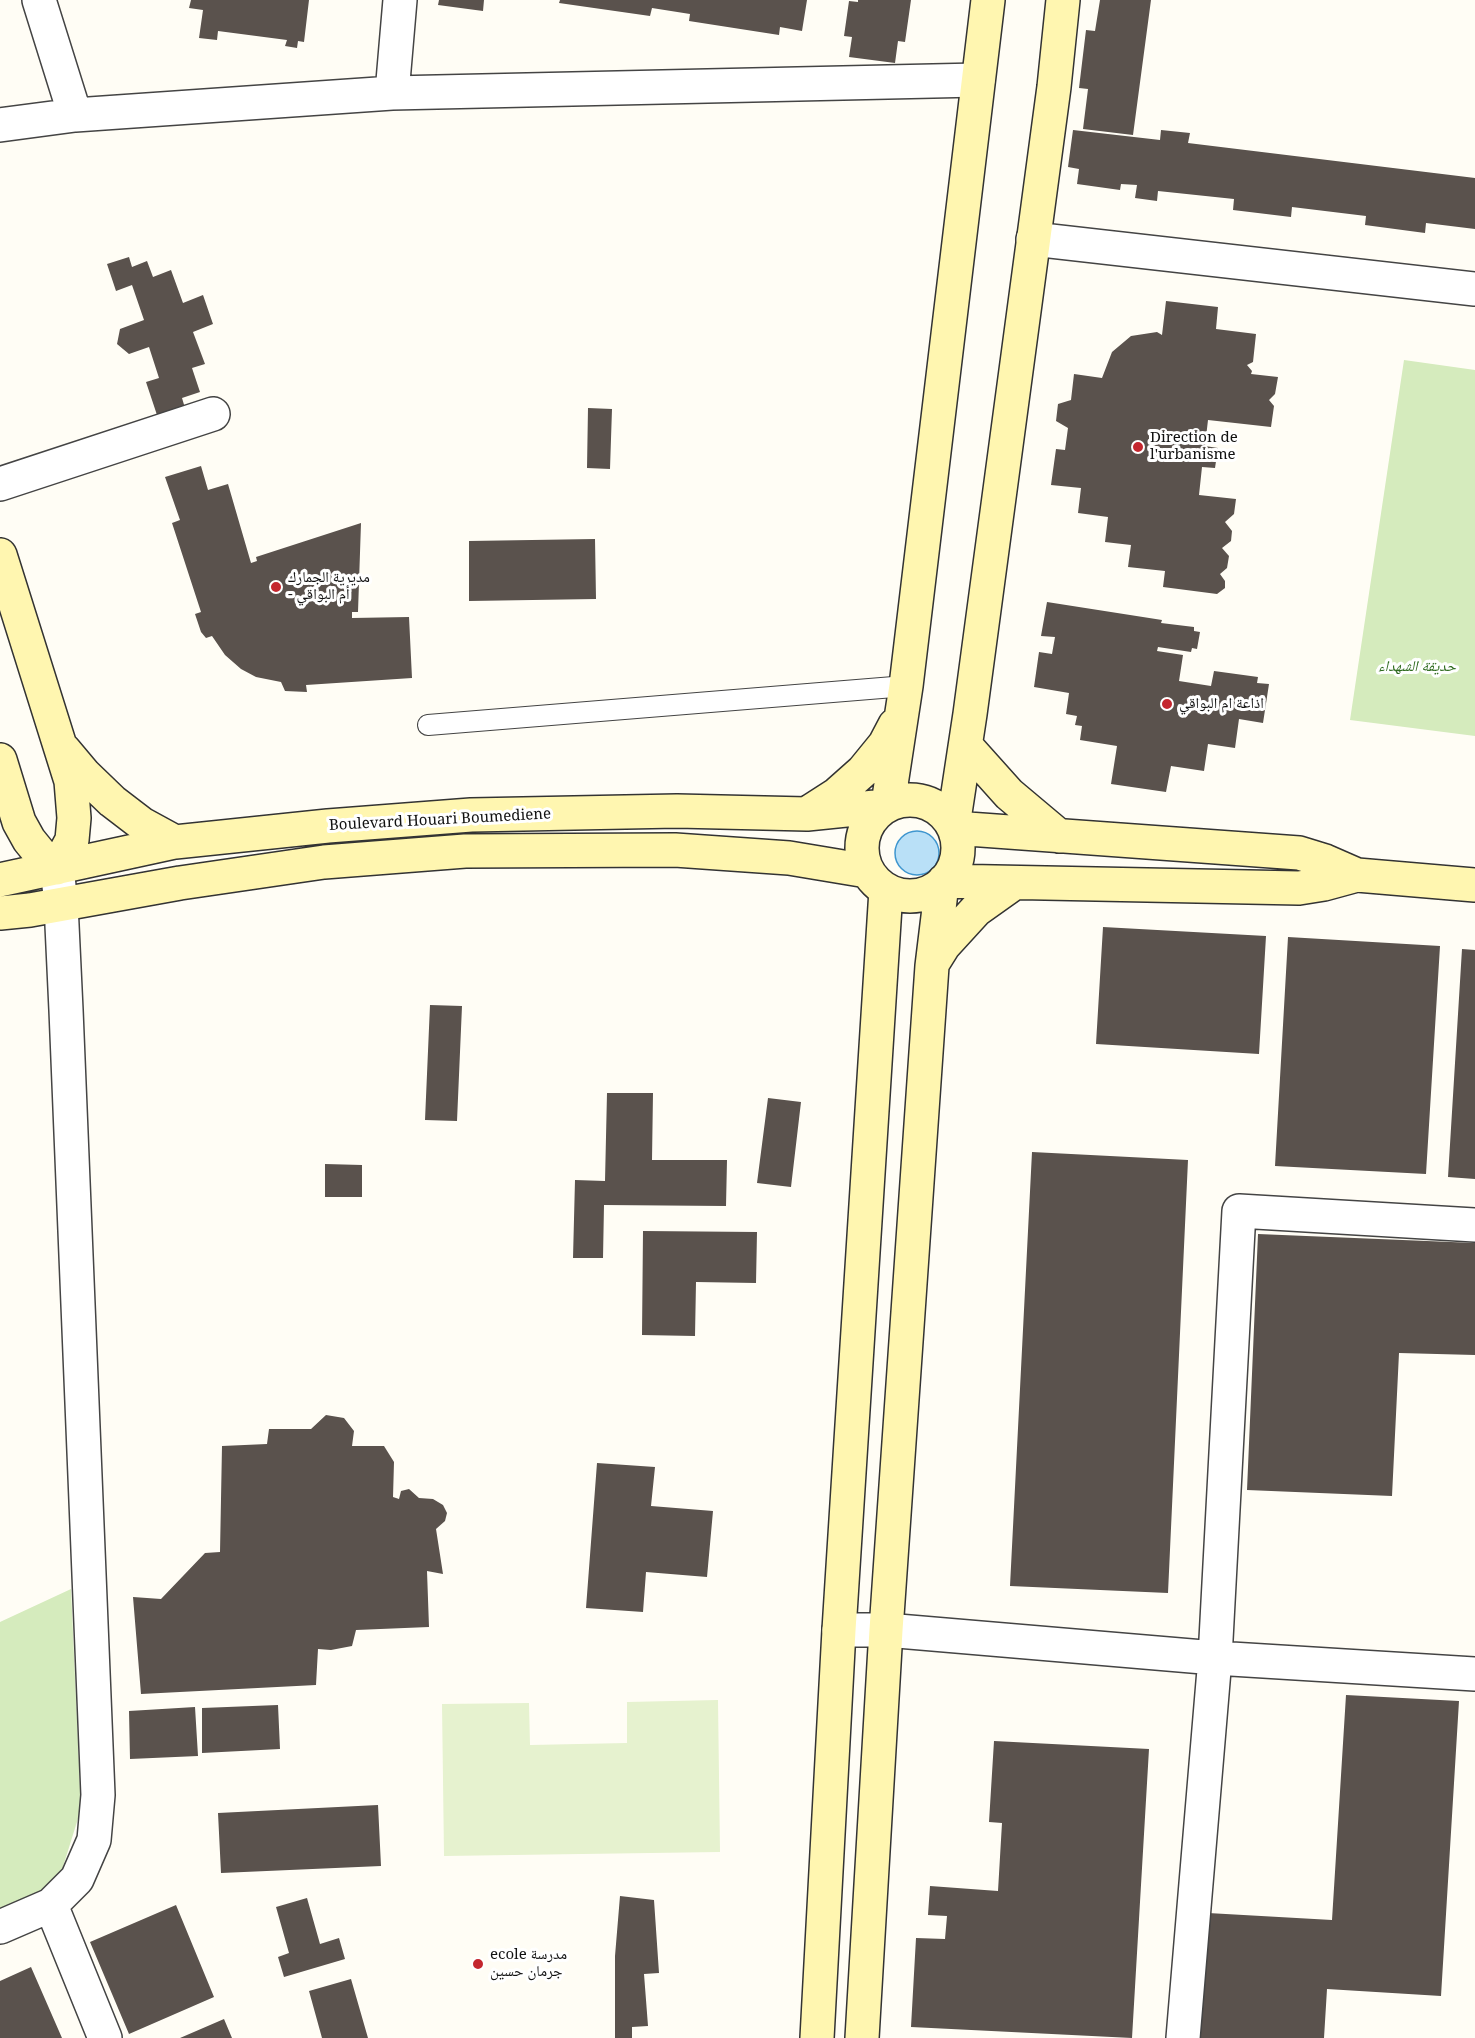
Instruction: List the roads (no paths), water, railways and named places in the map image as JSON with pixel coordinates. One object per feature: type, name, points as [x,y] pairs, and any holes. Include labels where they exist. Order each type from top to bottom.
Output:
[{"type":"main road","points":[[886,805],[904,699],[988,0]]},
{"type":"main road","points":[[954,827],[1054,87],[1063,0]]},
{"type":"main road","points":[[0,555],[71,781],[74,818],[72,840],[57,868],[42,856],[29,840],[19,822],[0,760]]},
{"type":"main road","points":[[807,814],[836,795],[863,771],[885,744],[904,699]]},
{"type":"main road","points":[[61,746],[85,775],[112,801],[142,824],[175,842]]},
{"type":"main road","points":[[966,746],[1009,794],[1059,836]]},
{"type":"main road","points":[[0,913],[324,861],[465,851],[675,850],[789,858],[876,880],[897,894],[921,895],[943,882],[951,874],[958,856],[954,827],[937,807],[913,799],[900,800],[886,805],[875,814],[863,835],[861,847],[876,880],[817,2038]]},
{"type":"main road","name":"Boulevard Houari Boumediene","points":[[0,880],[175,842],[328,826],[471,815],[676,811],[807,814],[886,805]]},
{"type":"main road","points":[[954,827],[1299,853],[1358,875],[1475,885]]},
{"type":"main road","points":[[943,882],[1299,888],[1358,875]]},
{"type":"main road","points":[[862,2038],[886,1630],[932,966],[943,882]]},
{"type":"main road","points":[[932,966],[944,945],[976,910],[1014,883]]},
{"type":"street","points":[[39,0],[75,115]]},
{"type":"street","points":[[392,93],[400,0]]},
{"type":"street","points":[[0,125],[75,115],[392,93],[978,80]]},
{"type":"street","points":[[1033,239],[1475,289]]},
{"type":"street","points":[[0,484],[213,414]]},
{"type":"street","points":[[0,1927],[51,1905],[76,1879],[94,1840],[98,1795],[61,904],[57,868]]},
{"type":"street","points":[[1183,2038],[1215,1658],[1239,1211],[1475,1225]]},
{"type":"street","points":[[839,1630],[886,1630],[1215,1658],[1475,1674]]},
{"type":"street","points":[[51,1905],[105,2038]]},
{"type":"lane","points":[[428,724],[904,699]]},
{"type":"water","points":[[917,831],[932,838],[939,853],[932,868],[917,875],[902,868],[895,853],[902,838]]},
{"type":"place","name":"Direction de l'urbanisme","points":[[1138,447]]},
{"type":"place","name":"مديرية الجمارك - أم البواقي","points":[[276,587]]},
{"type":"place","name":"اذاعة ام البواقي","points":[[1167,704]]},
{"type":"place","name":"ecole مدرسة جرمان حسين","points":[[478,1964]]},
{"type":"park label","name":"حديقة الشهداء","points":[[1417,667]]}]
